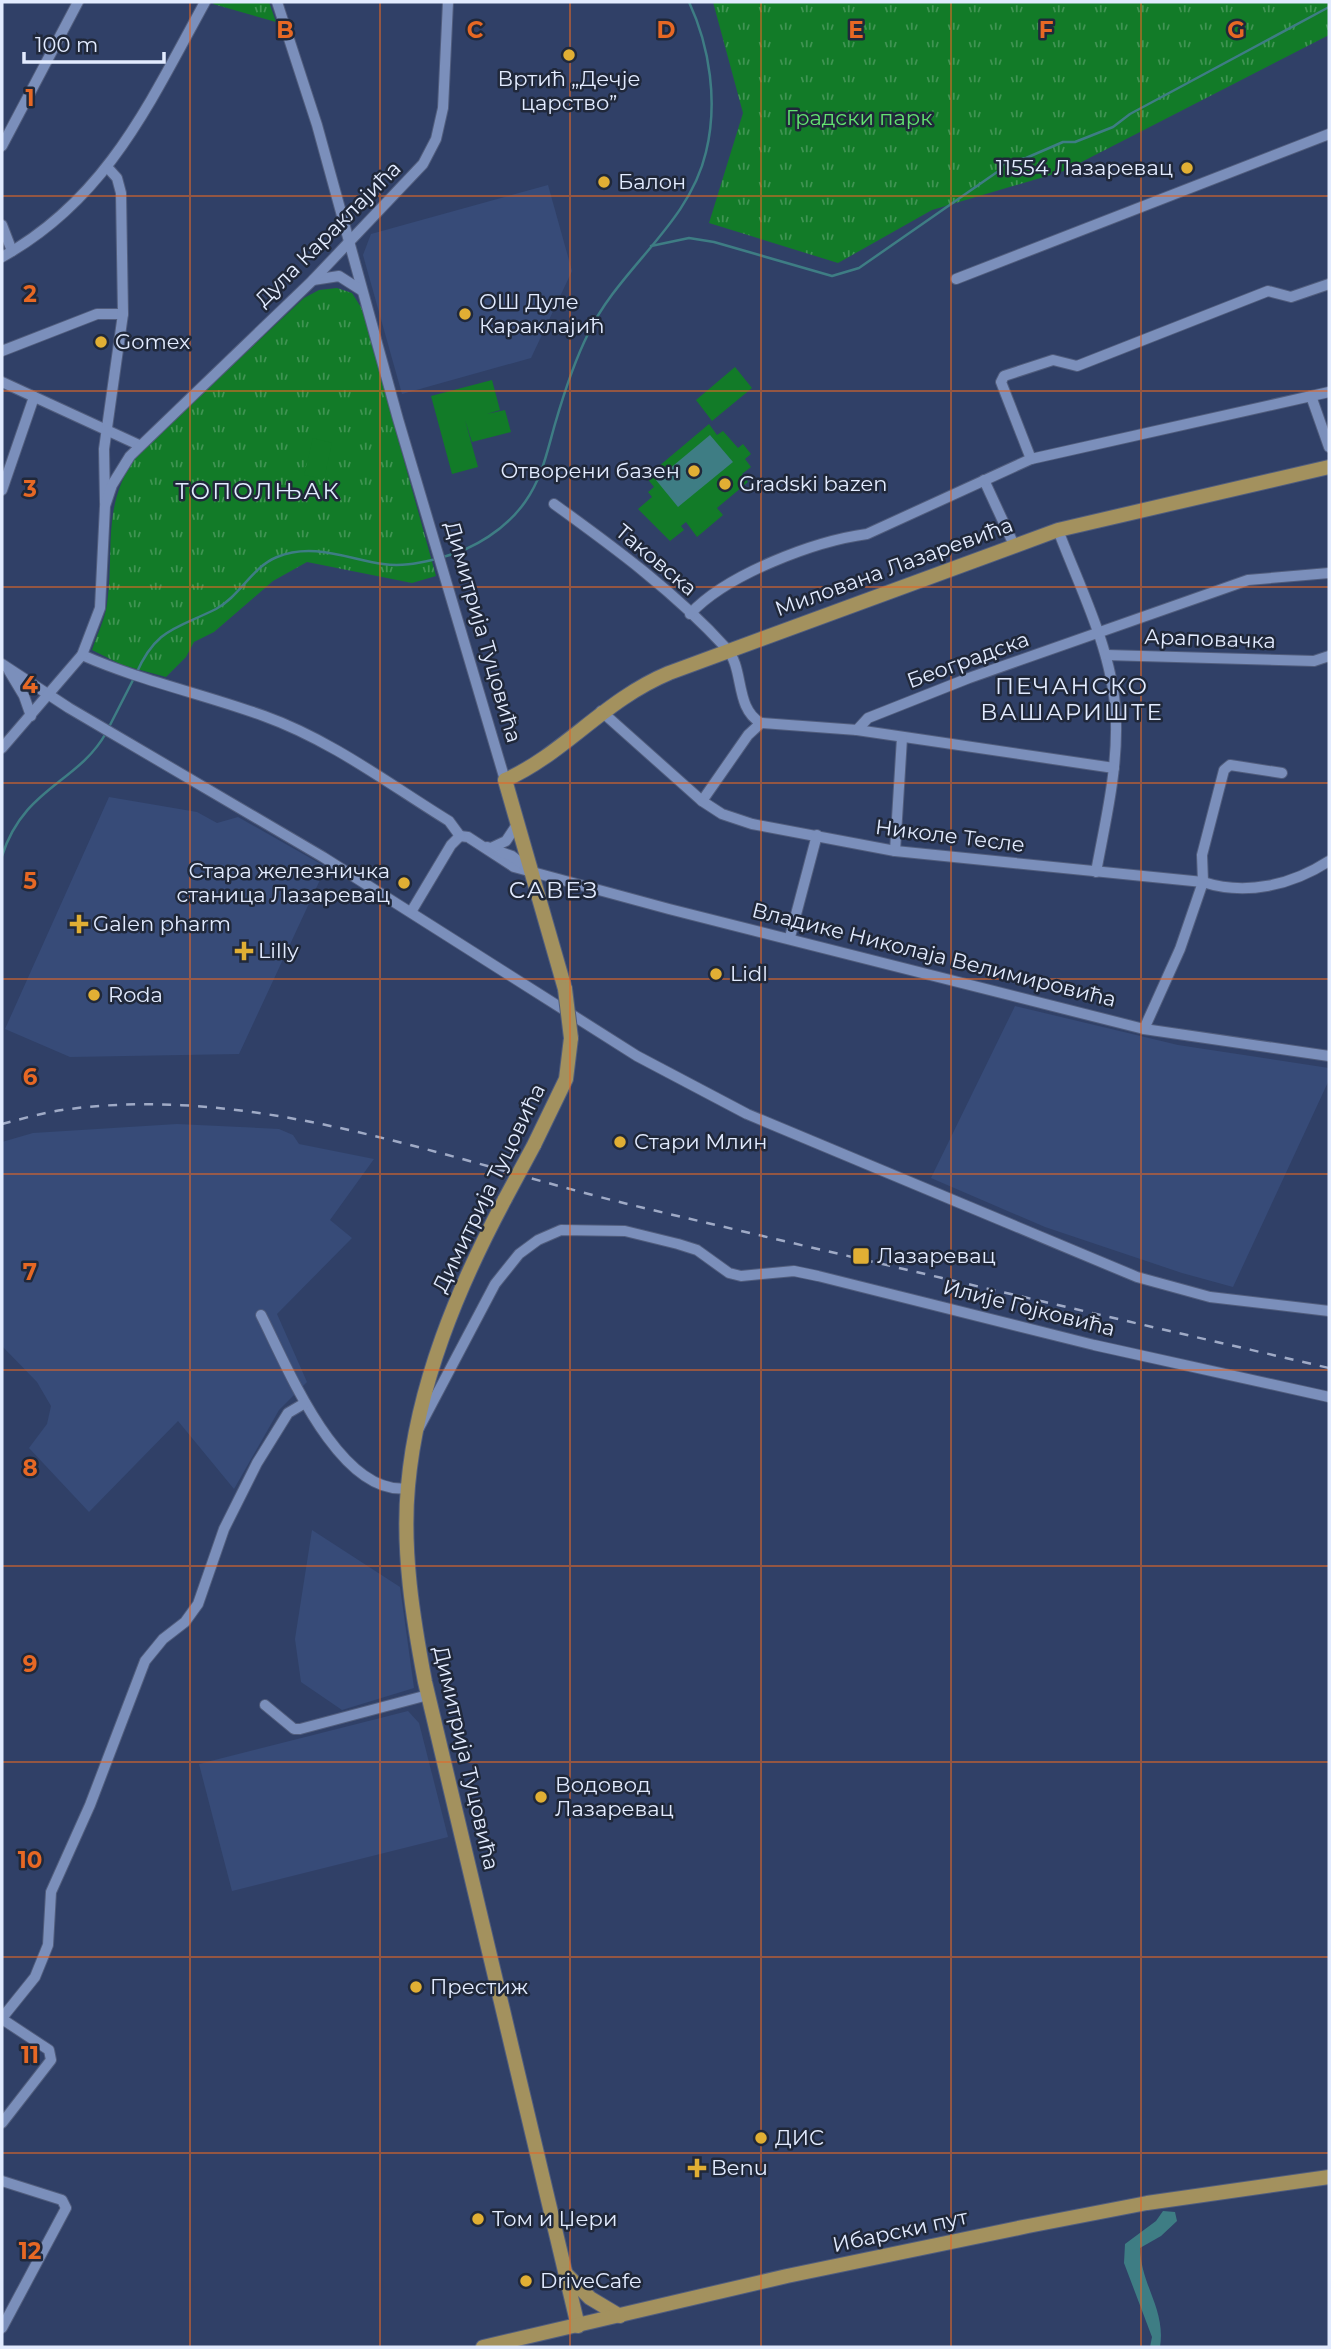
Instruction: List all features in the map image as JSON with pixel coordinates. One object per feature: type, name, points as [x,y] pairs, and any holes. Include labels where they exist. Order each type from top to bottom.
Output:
[{"type":"main road","name":"Милована Лазаревића","points":[[505,780],[530,768],[601,711],[650,681],[729,650],[1058,530],[1329,467]]},
{"type":"main road","name":"Димитрија Туцовића","points":[[505,780],[565,989],[571,1038],[566,1079],[478,1250],[453,1307],[418,1430],[408,1488],[412,1604],[428,1695],[578,2326]]},
{"type":"main road","name":"Ибарски пут","points":[[483,2347],[786,2276],[1054,2220],[1186,2197],[1329,2177]]},
{"type":"main road","points":[[563,2270],[590,2298],[620,2316]]},
{"type":"street","points":[[2,143],[78,2]]},
{"type":"street","points":[[2,225],[7,254],[70,209],[108,168],[205,2]]},
{"type":"street","name":"Димитрија Туцовића","points":[[277,2],[317,125],[347,241],[505,780]]},
{"type":"street","name":"Дула Караклајића","points":[[105,506],[121,468],[139,445],[313,280],[347,241],[415,173],[433,148],[443,108],[448,2]]},
{"type":"street","points":[[956,279],[1329,134]]},
{"type":"street","points":[[2,748],[82,655],[100,608],[106,429],[123,313],[121,193],[117,178],[108,168]]},
{"type":"street","points":[[313,280],[339,276],[363,293]]},
{"type":"street","points":[[1031,459],[1004,395],[1001,382],[1004,376],[1053,360],[1077,366],[1268,291],[1291,297],[1329,284]]},
{"type":"street","points":[[2,351],[97,314],[123,313]]},
{"type":"street","points":[[2,382],[139,445]]},
{"type":"street","points":[[690,614],[721,587],[743,574],[841,538],[867,534],[1031,459],[1329,392]]},
{"type":"street","points":[[1311,396],[1329,447]]},
{"type":"street","points":[[2,490],[34,397]]},
{"type":"street","points":[[985,480],[1014,545]]},
{"type":"street","name":"Таковска","points":[[554,505],[661,584],[729,650]]},
{"type":"street","points":[[1058,530],[1106,655],[1116,721],[1114,768],[1096,872]]},
{"type":"street","name":"Београдска","points":[[857,730],[869,718],[970,678],[1248,580],[1329,573]]},
{"type":"street","points":[[729,650],[747,711],[761,723],[857,730],[1114,768]]},
{"type":"street","points":[[82,655],[159,685],[265,716],[334,748],[449,821],[460,836],[512,856],[533,873]]},
{"type":"street","name":"Араповачка","points":[[1106,655],[1314,661],[1329,656]]},
{"type":"street","points":[[5,666],[49,696],[411,912],[637,1056],[747,1114],[1137,1277],[1210,1297],[1329,1311]]},
{"type":"street","points":[[5,666],[24,696],[31,716]]},
{"type":"street","name":"Николе Тесле","points":[[601,711],[702,801],[723,814],[752,824],[895,851],[1203,882],[1220,887],[1257,888],[1293,880],[1329,861]]},
{"type":"street","points":[[869,718],[867,724],[873,733]]},
{"type":"street","points":[[702,801],[761,723]]},
{"type":"street","points":[[895,851],[902,738]]},
{"type":"street","points":[[1144,1029],[1180,949],[1203,882],[1202,855],[1223,770],[1230,765],[1282,773]]},
{"type":"street","points":[[488,847],[506,841],[518,823]]},
{"type":"street","points":[[790,937],[817,835]]},
{"type":"street","points":[[411,912],[451,845],[460,836]]},
{"type":"street","name":"Владике Николаја Велимировића","points":[[533,873],[1144,1029],[1329,1056]]},
{"type":"street","name":"Илије Гојковића","points":[[418,1430],[479,1310],[519,1254],[538,1240],[561,1230],[625,1231],[696,1250],[729,1273],[741,1276],[794,1271],[806,1273],[1094,1345],[1329,1397]]},
{"type":"street","points":[[261,1315],[321,1429],[365,1476],[386,1486],[408,1488]]},
{"type":"street","points":[[2,2123],[51,2060],[49,2050],[2,2018],[35,1977],[48,1945],[51,1892],[90,1804],[145,1661],[163,1639],[185,1622],[198,1604],[225,1529],[257,1463],[288,1413],[305,1403]]},
{"type":"street","points":[[265,1705],[294,1729],[300,1729],[428,1695]]},
{"type":"street","points":[[2,2181],[62,2200],[66,2208],[2,2329]]},
{"type":"shaded area","name":"ОШ Дуле Караклајић","points":[[548,185],[572,271],[531,358],[402,394],[363,255],[371,234]]},
{"type":"shaded area","name":"Отворени базен","points":[[710,435],[733,462],[678,507],[656,480]]},
{"type":"shaded area","points":[[109,797],[197,812],[217,823],[238,817],[326,867],[239,1054],[70,1057],[5,1029]]},
{"type":"shaded area","points":[[1015,1006],[1178,1045],[1329,1068],[1329,1080],[1233,1287],[1182,1273],[1045,1227],[931,1178]]},
{"type":"shaded area","points":[[177,1124],[279,1129],[293,1135],[299,1144],[374,1159],[330,1220],[352,1238],[277,1314],[307,1382],[279,1410],[234,1489],[178,1421],[89,1512],[29,1448],[47,1424],[51,1406],[37,1382],[2,1346],[2,1142],[33,1133]]},
{"type":"shaded area","points":[[312,1530],[400,1587],[414,1688],[342,1710],[301,1682],[295,1639]]},
{"type":"shaded area","points":[[408,1711],[419,1723],[448,1837],[232,1891],[199,1764]]},
{"type":"shaded area","points":[[1163,2211],[1175,2212],[1177,2221],[1161,2236],[1140,2248],[1144,2274],[1160,2321],[1160,2347],[1150,2347],[1152,2337],[1124,2263],[1125,2244],[1156,2221]]},
{"type":"green space","points":[[269,2],[276,22],[213,4]]},
{"type":"green space","name":"Градски парк","points":[[713,2],[1329,2],[1329,35],[1064,171],[932,210],[838,263],[709,223],[743,113]]},
{"type":"green space","points":[[337,288],[352,293],[362,309],[436,576],[412,583],[307,562],[273,581],[214,632],[194,642],[186,657],[166,677],[122,665],[92,650],[107,604],[111,529],[117,494],[135,457],[304,298],[319,290]]},
{"type":"green space","name":"Gradski bazen","points":[[735,367],[752,388],[712,421],[696,400]]},
{"type":"green space","points":[[492,380],[500,410],[487,414],[505,410],[511,432],[472,442],[465,420],[478,467],[452,474],[431,396]]},
{"type":"green space","name":"Gradski bazen","points":[[709,424],[717,435],[723,431],[738,448],[743,444],[751,454],[745,459],[751,467],[742,474],[748,482],[717,508],[723,515],[697,537],[686,522],[681,526],[684,530],[670,541],[638,509],[652,497],[648,492],[654,487],[646,477]]},
{"type":"green space","points":[[313,438],[332,443],[324,479],[304,475]]},
{"type":"waterway","points":[[443,557],[488,537],[509,521],[525,502],[540,474],[566,389],[588,334],[617,288],[685,202],[697,178],[710,133],[711,95],[707,56],[689,2]]},
{"type":"waterway","points":[[651,246],[689,238],[714,242],[832,276],[859,268],[1000,170],[1004,163],[1026,158],[1063,142],[1075,142],[1113,127],[1130,114],[1329,7]]},
{"type":"waterway","points":[[136,674],[151,647],[160,638],[178,626],[216,609],[232,597],[260,568],[277,557],[317,551],[397,565],[436,559]]},
{"type":"waterway","points":[[109,727],[133,680]]},
{"type":"waterway","points":[[2,856],[24,815],[37,800],[81,764],[106,733]]},
{"type":"railway","points":[[2,1124],[62,1110],[136,1104],[210,1107],[283,1117],[429,1150],[644,1208],[1329,1368]]},
{"type":"place","name":"Вртић „Дечје царство”","points":[[569,55]]},
{"type":"place","name":"11554 Лазаревац","points":[[1187,168]]},
{"type":"place","name":"Балон","points":[[604,182]]},
{"type":"place","name":"ОШ Дуле Караклајић","points":[[465,314]]},
{"type":"place","name":"Gomex","points":[[101,342]]},
{"type":"place","name":"Отворени базен","points":[[694,471]]},
{"type":"place","name":"Gradski bazen","points":[[725,484]]},
{"type":"place","name":"Стара железничка станица Лазаревац","points":[[404,883]]},
{"type":"place","name":"Galen pharm","points":[[79,924]]},
{"type":"place","name":"Lilly","points":[[244,951]]},
{"type":"place","name":"Lidl","points":[[716,974]]},
{"type":"place","name":"Roda","points":[[94,995]]},
{"type":"place","name":"Стари Млин","points":[[620,1142]]},
{"type":"place","name":"Лазаревац","points":[[861,1256]]},
{"type":"place","name":"Водовод Лазаревац","points":[[541,1797]]},
{"type":"place","name":"Престиж","points":[[416,1987]]},
{"type":"place","name":"ДИС","points":[[761,2138]]},
{"type":"place","name":"Benu","points":[[697,2168]]},
{"type":"place","name":"Том и Џери","points":[[478,2219]]},
{"type":"place","name":"DriveCafe","points":[[526,2281]]},
{"type":"district","name":"ТОПОЛЊАК","points":[[258,491]]},
{"type":"district","name":"ПЕЧАНСКО ВАШАРИШТЕ","points":[[1072,699]]},
{"type":"district","name":"САВЕЗ","points":[[554,890]]}]
